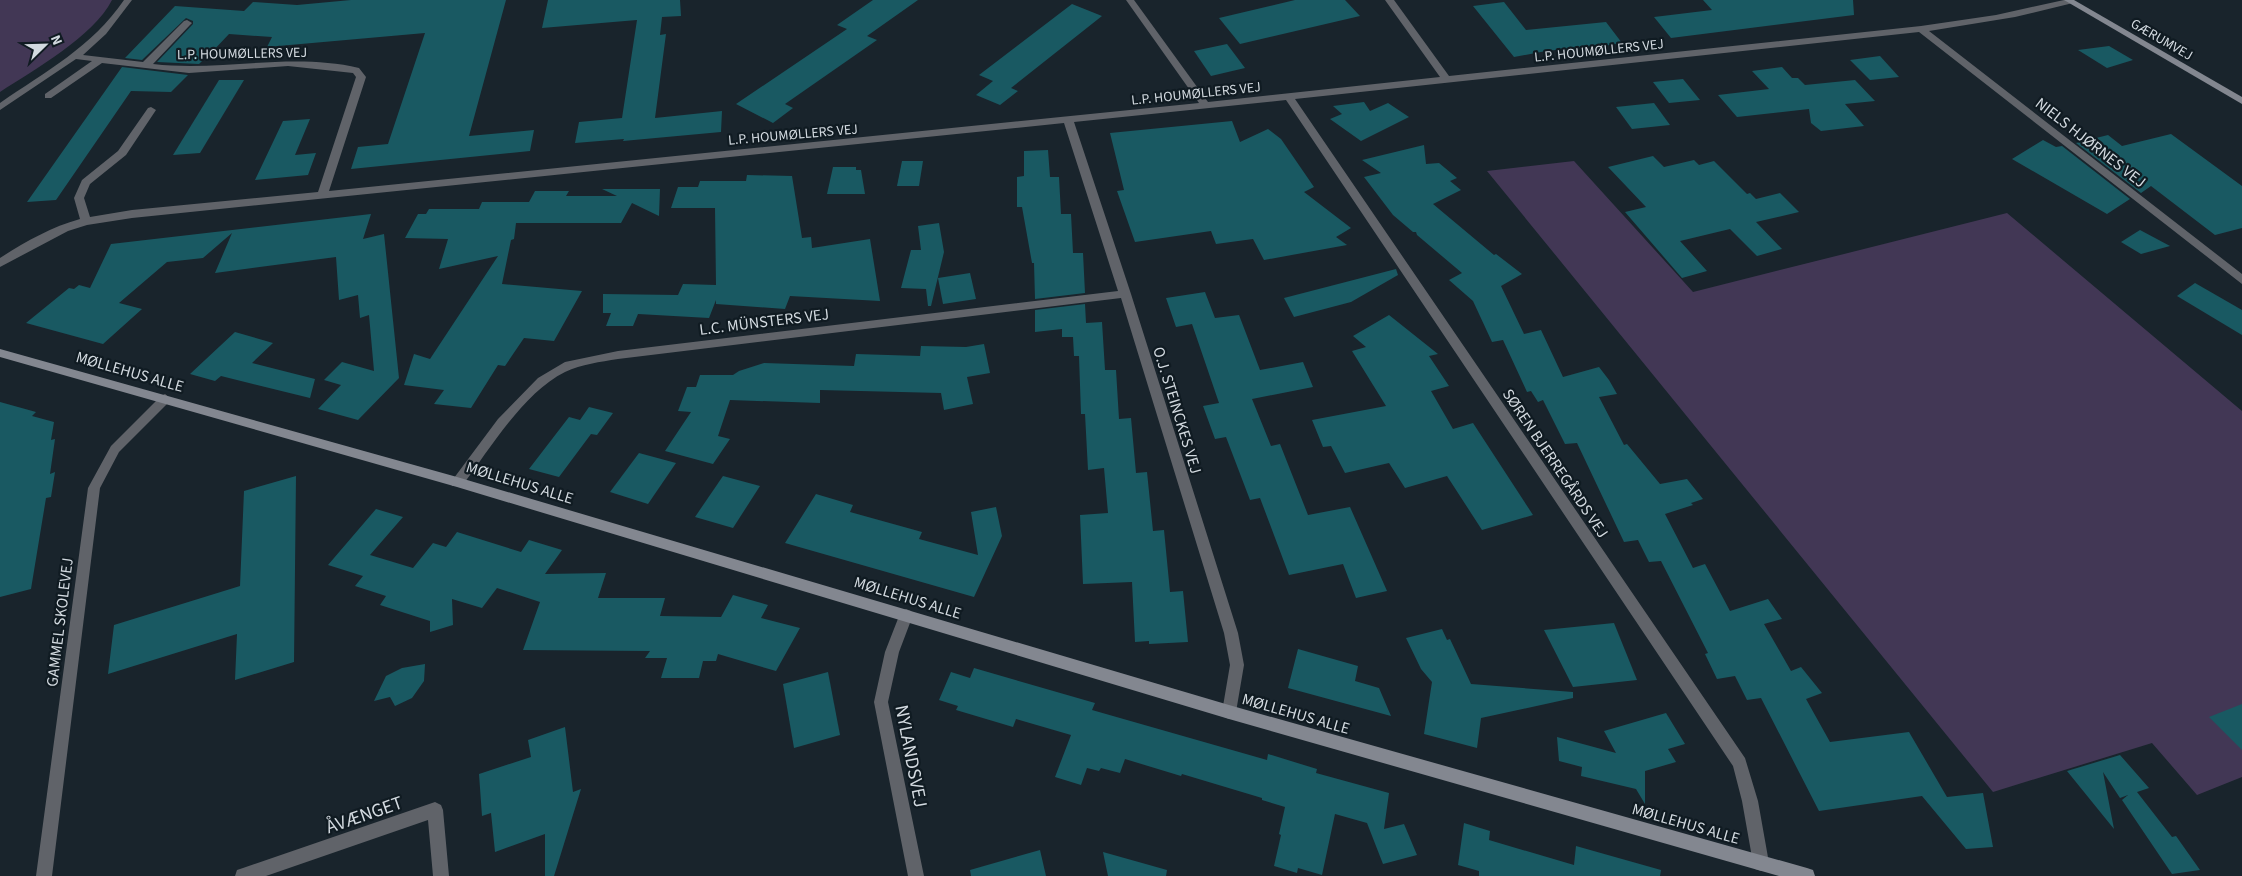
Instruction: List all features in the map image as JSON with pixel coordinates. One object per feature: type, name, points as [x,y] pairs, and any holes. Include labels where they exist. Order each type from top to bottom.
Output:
[{"type":"street","points":[[0,107],[101,36],[119,16],[128,0]]},
{"type":"street","points":[[1130,0],[1206,106]]},
{"type":"street","points":[[1389,0],[1447,80]]},
{"type":"street","name":"L.P. HOUMØLLERS VEJ","points":[[0,263],[56,231],[86,221],[132,214],[1206,106],[1922,29],[2033,12],[2069,1]]},
{"type":"street","name":"GÆRUMVEJ","points":[[2069,1],[2242,101]]},
{"type":"street","name":"L.P. HOUMØLLERS VEJ","points":[[145,66],[187,23]]},
{"type":"street","name":"NIELS HJØRNES VEJ","points":[[1922,29],[2242,280]]},
{"type":"street","name":"L.P. HOUMØLLERS VEJ","points":[[72,56],[189,70],[288,63],[356,70],[362,77],[322,195]]},
{"type":"street","points":[[48,96],[100,60]]},
{"type":"street","name":"SØREN BJERREGÅRDS VEJ","points":[[1288,96],[1740,763],[1750,801],[1761,863]]},
{"type":"street","points":[[86,221],[79,198],[86,182],[122,153],[151,110]]},
{"type":"street","name":"O.J. STEINCKES VEJ","points":[[1068,120],[1125,294],[1231,633],[1237,665],[1229,712]]},
{"type":"street","name":"L.C. MÜNSTERS VEJ","points":[[457,482],[514,409],[554,372],[575,364],[618,355],[1125,294]]},
{"type":"street","name":"MØLLEHUS ALLE","points":[[0,353],[166,398],[457,482],[1229,712],[1807,876]]},
{"type":"street","name":"GAMMEL SKOLEVEJ","points":[[44,876],[94,488],[115,449],[166,398]]},
{"type":"street","name":"NYLANDSVEJ","points":[[906,615],[892,652],[881,702],[916,876]]},
{"type":"street","name":"ÅVÆNGET","points":[[243,876],[435,810],[441,876]]},
{"type":"shaded area","points":[[0,0],[112,0],[103,14],[77,39],[46,63],[0,92]]},
{"type":"shaded area","points":[[1574,161],[1693,292],[2007,213],[2242,411],[2242,777],[2197,795],[2152,743],[1993,792],[1487,171]]},
{"type":"building","points":[[351,0],[506,0],[469,136],[534,130],[530,151],[351,169],[358,147],[388,144],[425,33],[267,47],[272,37],[229,34],[211,53],[206,53],[206,57],[199,64],[157,62],[193,24],[193,21],[186,18],[142,60],[125,58],[175,6],[244,11],[253,2],[297,5]]},
{"type":"building","points":[[548,0],[680,0],[681,16],[662,17],[660,35],[666,34],[655,118],[722,111],[721,132],[623,141],[624,139],[575,143],[579,122],[622,118],[637,20],[542,28]]},
{"type":"building","points":[[873,0],[918,0],[867,36],[877,40],[785,104],[793,108],[773,123],[736,104],[847,29],[837,25]]},
{"type":"building","points":[[1295,0],[1345,0],[1360,16],[1240,44],[1219,18]]},
{"type":"building","points":[[1703,0],[1853,0],[1854,15],[1671,38],[1654,17],[1712,10]]},
{"type":"building","points":[[1504,2],[1526,30],[1606,22],[1622,43],[1585,49],[1584,47],[1546,51],[1514,57],[1473,6]]},
{"type":"building","points":[[1072,4],[1102,16],[1011,88],[1018,91],[1000,105],[976,95],[993,81],[979,75]]},
{"type":"building","points":[[1227,44],[1245,68],[1211,76],[1194,51]]},
{"type":"building","points":[[2109,46],[2133,60],[2107,68],[2078,50]]},
{"type":"building","points":[[1880,56],[1899,77],[1870,80],[1850,60]]},
{"type":"building","points":[[122,67],[188,75],[171,92],[131,91],[56,200],[27,202]]},
{"type":"building","points":[[1782,67],[1792,78],[1798,78],[1805,85],[1855,80],[1875,101],[1845,104],[1864,126],[1821,131],[1811,123],[1809,109],[1737,117],[1718,95],[1769,89],[1752,71]]},
{"type":"building","points":[[1683,79],[1700,100],[1669,103],[1653,82]]},
{"type":"building","points":[[219,80],[244,80],[200,153],[173,155]]},
{"type":"building","points":[[1364,102],[1370,111],[1388,103],[1409,117],[1361,141],[1330,119],[1342,114],[1333,106]]},
{"type":"building","points":[[1654,103],[1670,125],[1632,129],[1616,107]]},
{"type":"building","points":[[310,119],[295,155],[316,153],[308,175],[255,180],[283,121]]},
{"type":"building","points":[[1232,121],[1240,142],[1268,129],[1281,139],[1314,187],[1304,192],[1351,228],[1336,237],[1347,245],[1264,260],[1253,239],[1216,244],[1211,231],[1135,242],[1117,191],[1124,190],[1110,133]]},
{"type":"building","points":[[2171,134],[2242,186],[2242,228],[2215,235],[2151,186],[2141,193],[2076,143],[2108,135],[2122,146]]},
{"type":"building","points":[[2043,140],[2056,147],[2062,146],[2130,199],[2107,214],[2012,159]]},
{"type":"building","points":[[1424,145],[1426,164],[1439,163],[1457,178],[1450,181],[1461,190],[1433,204],[1494,255],[1496,254],[1522,274],[1501,286],[1524,334],[1541,330],[1563,377],[1599,367],[1617,394],[1599,397],[1624,445],[1627,444],[1660,484],[1687,479],[1703,499],[1691,503],[1693,505],[1665,514],[1693,568],[1705,564],[1730,611],[1768,599],[1782,619],[1764,624],[1791,671],[1801,667],[1822,693],[1806,699],[1830,742],[1909,732],[1947,797],[1983,793],[1993,847],[1966,849],[1922,796],[1819,811],[1761,698],[1747,700],[1735,676],[1717,679],[1705,654],[1708,653],[1661,561],[1649,562],[1638,540],[1624,542],[1577,443],[1565,444],[1543,400],[1538,402],[1531,391],[1527,392],[1503,340],[1492,342],[1473,301],[1449,280],[1462,273],[1417,235],[1416,232],[1413,232],[1393,215],[1364,177],[1381,173],[1362,160]]},
{"type":"building","points":[[1048,150],[1050,177],[1059,177],[1061,214],[1071,214],[1073,253],[1083,253],[1085,293],[1035,299],[1034,263],[1032,263],[1022,207],[1017,207],[1017,177],[1024,176],[1024,151]]},
{"type":"building","points":[[1653,156],[1664,167],[1694,160],[1699,165],[1714,161],[1747,194],[1750,193],[1756,199],[1780,193],[1799,212],[1756,222],[1782,249],[1757,256],[1730,229],[1680,241],[1707,271],[1682,278],[1625,212],[1646,207],[1608,167]]},
{"type":"building","points":[[902,161],[923,161],[919,186],[897,186]]},
{"type":"building","points":[[833,167],[856,167],[856,170],[861,170],[865,194],[827,194]]},
{"type":"building","points":[[747,175],[792,176],[802,238],[811,237],[812,248],[870,239],[880,301],[790,296],[785,309],[716,304],[716,300],[709,318],[638,314],[633,326],[606,326],[611,313],[603,313],[603,294],[678,295],[683,284],[716,285],[715,208],[671,208],[678,187],[698,187],[700,181],[746,181]]},
{"type":"building","points":[[602,189],[660,189],[659,216],[632,203],[621,223],[516,223],[514,239],[511,240],[502,284],[582,291],[554,341],[524,338],[505,366],[498,365],[471,408],[434,404],[444,390],[404,385],[414,354],[430,359],[498,256],[439,269],[448,239],[405,238],[418,214],[426,214],[429,209],[479,209],[482,202],[529,202],[535,191],[569,191],[566,196],[617,196]]},
{"type":"building","points":[[371,214],[363,239],[384,234],[399,378],[358,420],[318,409],[341,385],[324,380],[342,362],[374,371],[369,315],[360,318],[358,295],[339,300],[336,257],[215,273],[232,233],[203,258],[167,262],[119,303],[142,309],[103,344],[26,323],[69,288],[74,289],[79,285],[90,288],[111,244]]},
{"type":"building","points":[[939,223],[944,252],[931,306],[928,306],[926,289],[901,288],[911,250],[921,250],[918,226]]},
{"type":"building","points":[[2140,230],[2170,246],[2141,254],[2121,242]]},
{"type":"building","points":[[1396,269],[1398,275],[1351,302],[1294,317],[1284,298]]},
{"type":"building","points":[[970,273],[976,299],[943,304],[938,278]]},
{"type":"building","points":[[2195,283],[2242,310],[2242,335],[2177,296]]},
{"type":"building","points":[[1205,292],[1215,318],[1239,315],[1260,370],[1303,362],[1313,387],[1252,399],[1271,446],[1280,444],[1308,515],[1350,507],[1387,591],[1356,598],[1343,564],[1289,575],[1260,498],[1250,500],[1226,437],[1215,439],[1203,406],[1219,403],[1192,324],[1176,327],[1166,298]]},
{"type":"building","points":[[1085,304],[1086,323],[1102,322],[1105,370],[1116,370],[1119,419],[1131,418],[1136,473],[1147,472],[1153,531],[1164,530],[1170,592],[1183,591],[1188,642],[1149,644],[1149,641],[1135,642],[1132,582],[1083,584],[1080,515],[1108,513],[1104,468],[1088,470],[1085,414],[1081,414],[1079,356],[1074,356],[1073,337],[1062,337],[1062,329],[1035,332],[1035,310]]},
{"type":"building","points":[[1389,315],[1438,354],[1429,356],[1449,386],[1431,391],[1453,429],[1473,423],[1533,515],[1482,530],[1447,476],[1405,488],[1389,463],[1345,473],[1331,446],[1323,447],[1312,420],[1386,406],[1352,351],[1366,347],[1353,336]]},
{"type":"building","points":[[235,332],[273,343],[252,363],[315,379],[310,398],[221,376],[215,381],[190,374]]},
{"type":"building","points":[[984,344],[990,373],[967,377],[973,404],[944,410],[941,393],[820,390],[820,403],[730,400],[718,436],[730,439],[713,464],[665,451],[691,412],[678,411],[687,387],[696,387],[700,375],[733,375],[739,371],[764,363],[854,366],[856,354],[920,356],[921,346],[966,347]]},
{"type":"building","points":[[0,402],[36,412],[32,416],[54,422],[51,440],[55,439],[50,474],[55,472],[51,497],[46,498],[31,589],[0,597]]},
{"type":"building","points":[[589,407],[613,413],[597,435],[591,434],[559,477],[529,469],[569,417],[580,420]]},
{"type":"building","points":[[639,453],[676,463],[648,504],[610,492]]},
{"type":"building","points":[[296,476],[294,662],[235,680],[237,634],[108,674],[114,625],[240,586],[244,491]]},
{"type":"building","points":[[723,476],[760,486],[733,528],[695,517]]},
{"type":"building","points":[[816,494],[853,505],[850,512],[922,532],[919,539],[978,555],[971,512],[996,507],[1002,536],[974,597],[785,543]]},
{"type":"building","points":[[376,509],[403,517],[370,555],[413,568],[433,543],[446,547],[457,532],[521,552],[529,540],[562,550],[545,574],[606,573],[598,598],[665,598],[660,616],[721,617],[733,595],[768,605],[761,618],[800,628],[776,671],[718,654],[716,661],[703,661],[699,678],[661,678],[667,658],[645,658],[650,651],[523,650],[540,602],[497,588],[482,608],[452,599],[453,625],[430,632],[430,621],[380,605],[386,596],[355,586],[363,576],[328,565]]},
{"type":"building","points":[[1614,623],[1637,680],[1573,687],[1544,630]]},
{"type":"building","points":[[1442,629],[1447,640],[1450,639],[1471,684],[1573,692],[1573,698],[1481,718],[1477,748],[1424,734],[1432,682],[1421,669],[1406,638]]},
{"type":"building","points":[[1298,649],[1358,666],[1355,681],[1379,688],[1391,716],[1288,688]]},
{"type":"building","points":[[425,664],[424,681],[412,698],[395,706],[390,697],[374,701],[386,676],[402,668]]},
{"type":"building","points":[[974,668],[1095,703],[1092,710],[1267,760],[1268,754],[1317,769],[1316,773],[1389,793],[1384,829],[1404,824],[1417,855],[1383,864],[1367,823],[1335,814],[1322,875],[1298,868],[1297,873],[1274,866],[1285,807],[1262,800],[1262,798],[1182,774],[1181,776],[1125,759],[1120,773],[1101,768],[1099,771],[1087,768],[1081,785],[1055,777],[1071,735],[1016,719],[1013,727],[956,710],[958,706],[939,700],[951,672],[970,678]]},
{"type":"building","points":[[828,672],[840,735],[794,748],[783,684]]},
{"type":"building","points":[[2242,704],[2242,750],[2209,717]]},
{"type":"building","points":[[1666,713],[1685,744],[1668,749],[1676,762],[1645,771],[1645,804],[1636,789],[1581,776],[1582,767],[1559,761],[1557,737],[1616,753],[1604,731]]},
{"type":"building","points":[[565,727],[573,792],[581,789],[554,876],[545,876],[545,834],[495,852],[491,813],[482,816],[479,774],[531,757],[528,740]]},
{"type":"building","points":[[2120,755],[2149,788],[2137,792],[2172,837],[2176,836],[2200,870],[2172,874],[2122,800],[2128,795],[2120,798],[2103,772],[2114,829],[2067,771]]},
{"type":"building","points":[[1464,823],[1490,831],[1489,840],[1574,865],[1576,846],[1661,870],[1660,876],[1479,876],[1479,871],[1458,865]]},
{"type":"building","points":[[1040,850],[1046,876],[971,876],[970,870]]},
{"type":"building","points":[[1103,852],[1167,870],[1166,876],[1108,876]]}]
